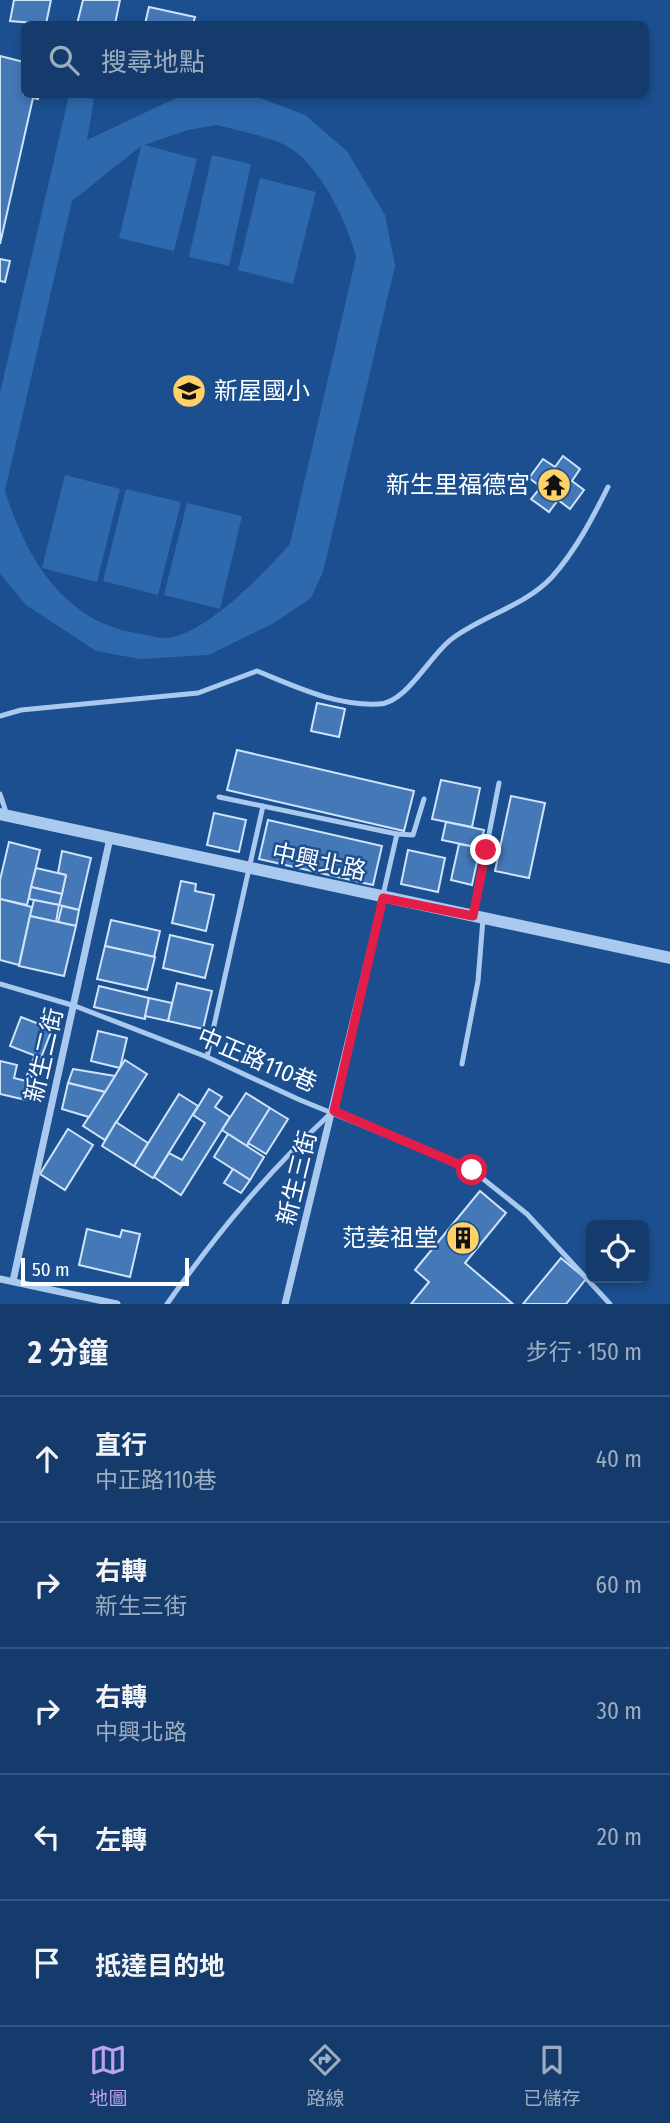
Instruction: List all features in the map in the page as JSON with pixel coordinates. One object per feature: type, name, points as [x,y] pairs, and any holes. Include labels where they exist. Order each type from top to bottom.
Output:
[{"type":"street","name":"中興北路","points":[[4,814],[248,869],[670,958]]},
{"type":"street","name":"新生二街","points":[[13,1281],[110,838]]},
{"type":"street","name":"新生三街","points":[[285,1304],[334,1111],[383,898]]},
{"type":"street","points":[[0,1279],[117,1304]]},
{"type":"lane","points":[[0,716],[21,710],[198,693],[257,671],[322,698],[382,705],[402,693],[452,639],[524,599],[551,578],[590,524],[608,487]]},
{"type":"lane","points":[[462,1064],[478,981],[478,918],[499,783]]},
{"type":"lane","points":[[0,794],[4,814]]},
{"type":"lane","points":[[219,797],[413,835],[424,799]]},
{"type":"lane","points":[[207,1057],[263,806]]},
{"type":"lane","points":[[383,898],[397,834]]},
{"type":"lane","name":"中正路110巷","points":[[0,984],[75,1006],[207,1057],[300,1100],[334,1111],[472,1170],[527,1214],[610,1304]]},
{"type":"lane","points":[[167,1304],[218,1232],[280,1161],[334,1111]]},
{"type":"shaded area","points":[[68,98],[94,99],[87,140],[176,98],[260,98],[305,115],[347,151],[385,215],[395,266],[323,572],[311,598],[274,623],[209,655],[140,659],[96,651],[26,605],[0,574],[0,393]],"holes":[[[217,125],[285,145],[309,164],[339,211],[356,257],[290,544],[234,600],[183,634],[160,638],[110,626],[88,615],[68,600],[51,582],[24,539],[5,491],[72,201],[141,146],[119,238],[174,251],[197,159],[144,145],[188,130]]]},
{"type":"shaded area","points":[[212,155],[251,164],[229,266],[189,257]]},
{"type":"shaded area","points":[[260,178],[316,192],[293,284],[238,270]]},
{"type":"shaded area","points":[[65,475],[120,489],[97,582],[42,568]]},
{"type":"shaded area","points":[[126,489],[181,502],[158,595],[103,581]]},
{"type":"shaded area","points":[[187,503],[242,516],[220,609],[164,595]]},
{"type":"building","points":[[14,0],[51,0],[47,21],[10,21]]},
{"type":"building","points":[[83,0],[120,0],[116,21],[78,21]]},
{"type":"building","points":[[149,7],[195,17],[194,21],[146,21]]},
{"type":"building","points":[[0,56],[21,61],[21,98],[33,98],[0,244]]},
{"type":"building","points":[[0,259],[10,261],[5,282],[0,281]]},
{"type":"building","points":[[563,456],[580,469],[572,481],[584,490],[570,509],[558,500],[549,512],[531,499],[541,487],[529,478],[543,459],[555,467]]},
{"type":"building","points":[[317,703],[345,709],[339,737],[311,731]]},
{"type":"building","points":[[237,750],[414,791],[404,831],[227,790]]},
{"type":"building","points":[[441,780],[480,788],[472,827],[432,819]]},
{"type":"building","points":[[511,796],[545,803],[529,878],[495,871]]},
{"type":"building","points":[[214,813],[246,820],[239,852],[207,845]]},
{"type":"building","points":[[268,820],[382,846],[373,885],[259,859]]},
{"type":"building","points":[[446,822],[484,830],[480,848],[442,840]]},
{"type":"building","points":[[9,842],[40,850],[27,905],[0,899],[0,880]]},
{"type":"building","points":[[459,844],[480,848],[472,885],[451,880]]},
{"type":"building","points":[[408,850],[445,858],[438,892],[401,884]]},
{"type":"building","points":[[62,851],[91,858],[79,910],[59,905],[66,875],[58,873]]},
{"type":"building","points":[[36,868],[66,875],[62,894],[31,887]]},
{"type":"building","points":[[181,881],[196,884],[195,891],[214,895],[206,931],[172,923]]},
{"type":"building","points":[[31,887],[62,894],[59,905],[29,899]]},
{"type":"building","points":[[0,899],[32,907],[19,965],[0,960]]},
{"type":"building","points":[[34,900],[59,905],[56,922],[30,916]]},
{"type":"building","points":[[62,906],[79,910],[76,926],[58,922]]},
{"type":"building","points":[[30,916],[76,926],[64,976],[19,966]]},
{"type":"building","points":[[111,920],[160,931],[154,957],[105,946]]},
{"type":"building","points":[[170,935],[213,945],[205,978],[163,968]]},
{"type":"building","points":[[105,946],[155,957],[147,990],[97,979]]},
{"type":"building","points":[[177,983],[212,991],[203,1029],[168,1021]]},
{"type":"building","points":[[99,986],[149,998],[145,1019],[94,1007]]},
{"type":"building","points":[[149,998],[172,1003],[168,1021],[145,1016]]},
{"type":"building","points":[[21,1017],[52,1029],[41,1058],[10,1046]]},
{"type":"building","points":[[98,1031],[127,1038],[120,1068],[91,1061]]},
{"type":"building","points":[[35,1055],[41,1058],[34,1078],[27,1075]]},
{"type":"building","points":[[125,1060],[147,1074],[105,1140],[83,1126]]},
{"type":"building","points":[[0,1061],[17,1065],[14,1078],[30,1082],[26,1100],[0,1094]]},
{"type":"building","points":[[73,1069],[115,1076],[105,1092],[68,1083]]},
{"type":"building","points":[[68,1083],[105,1092],[89,1117],[62,1109]]},
{"type":"building","points":[[209,1089],[222,1097],[215,1107],[230,1117],[181,1195],[154,1177],[169,1153],[182,1160],[205,1123],[193,1115]]},
{"type":"building","points":[[246,1093],[270,1108],[247,1146],[222,1130]]},
{"type":"building","points":[[179,1094],[198,1106],[153,1178],[134,1166]]},
{"type":"building","points":[[270,1108],[288,1119],[266,1154],[248,1143]]},
{"type":"building","points":[[116,1122],[148,1143],[134,1166],[102,1146]]},
{"type":"building","points":[[68,1129],[93,1145],[65,1190],[40,1174]]},
{"type":"building","points":[[228,1134],[264,1157],[250,1180],[214,1157]]},
{"type":"building","points":[[233,1169],[250,1180],[241,1193],[224,1183]]},
{"type":"building","name":"范姜祖堂","points":[[480,1191],[506,1213],[465,1263],[513,1304],[411,1304],[429,1282],[415,1270]]},
{"type":"building","points":[[87,1229],[120,1237],[122,1230],[140,1234],[130,1277],[79,1265]]},
{"type":"building","points":[[561,1258],[586,1279],[566,1304],[523,1304]]},
{"type":"place","name":"新屋國小","points":[[189,391]]},
{"type":"place","name":"新生里福德宮","points":[[554,485]]},
{"type":"place","name":"范姜祖堂","points":[[463,1238]]},
{"type":"route","points":[[472,1170],[334,1111],[383,898],[473,916],[486,850]]}]
